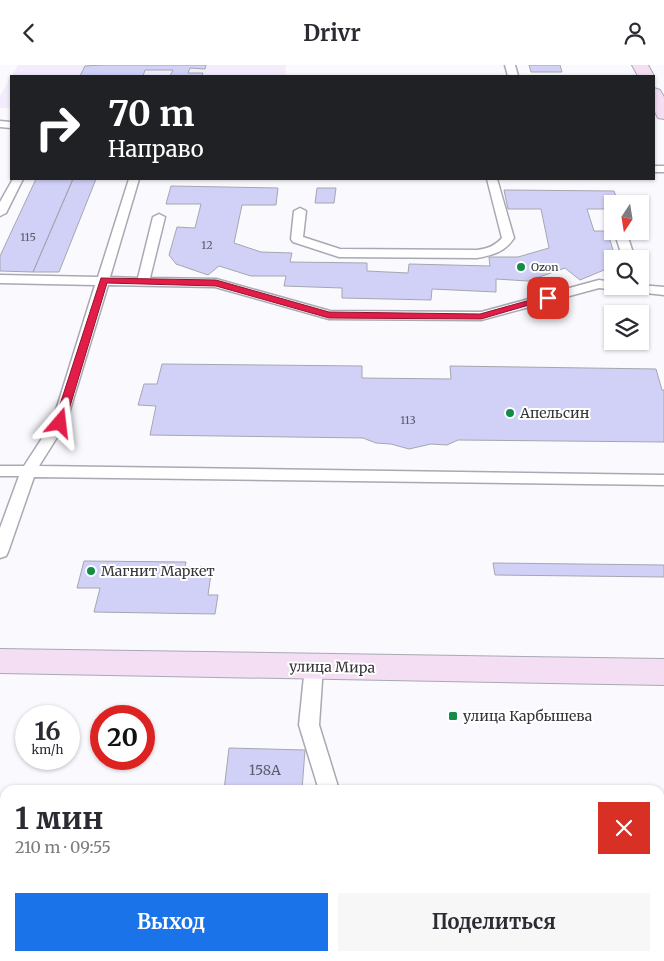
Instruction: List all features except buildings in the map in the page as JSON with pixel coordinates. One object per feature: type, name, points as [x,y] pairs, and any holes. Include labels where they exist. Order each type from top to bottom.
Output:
[{"type":"main road","points":[[655,95],[664,114]]},
{"type":"main road","name":"улица Мира","points":[[0,661],[664,672]]},
{"type":"lane","points":[[0,213],[17,180]]},
{"type":"lane","points":[[0,552],[28,472],[60,423],[134,180]]},
{"type":"lane","points":[[300,211],[297,239],[339,253],[477,254],[498,249],[505,244],[508,238],[492,180]]},
{"type":"lane","points":[[143,281],[159,217]]},
{"type":"lane","points":[[0,279],[216,283],[329,315],[481,316],[599,284],[604,285]]},
{"type":"lane","points":[[649,289],[664,291]]},
{"type":"lane","points":[[0,471],[664,480]]},
{"type":"lane","points":[[314,666],[309,725],[327,785]]},
{"type":"shaded area","points":[[18,65],[286,65],[285,75],[13,75]]},
{"type":"shaded area","points":[[10,79],[10,108],[0,108],[0,96]]},
{"type":"place","name":"Ozon","points":[[521,267]]},
{"type":"place","name":"Апельсин","points":[[510,413]]},
{"type":"place","name":"Магнит Маркет","points":[[91,571]]},
{"type":"place","name":"улица Карбышева","points":[[453,716]]},
{"type":"route","points":[[60,423],[104,280],[216,283],[329,315],[481,316],[548,298]]}]
